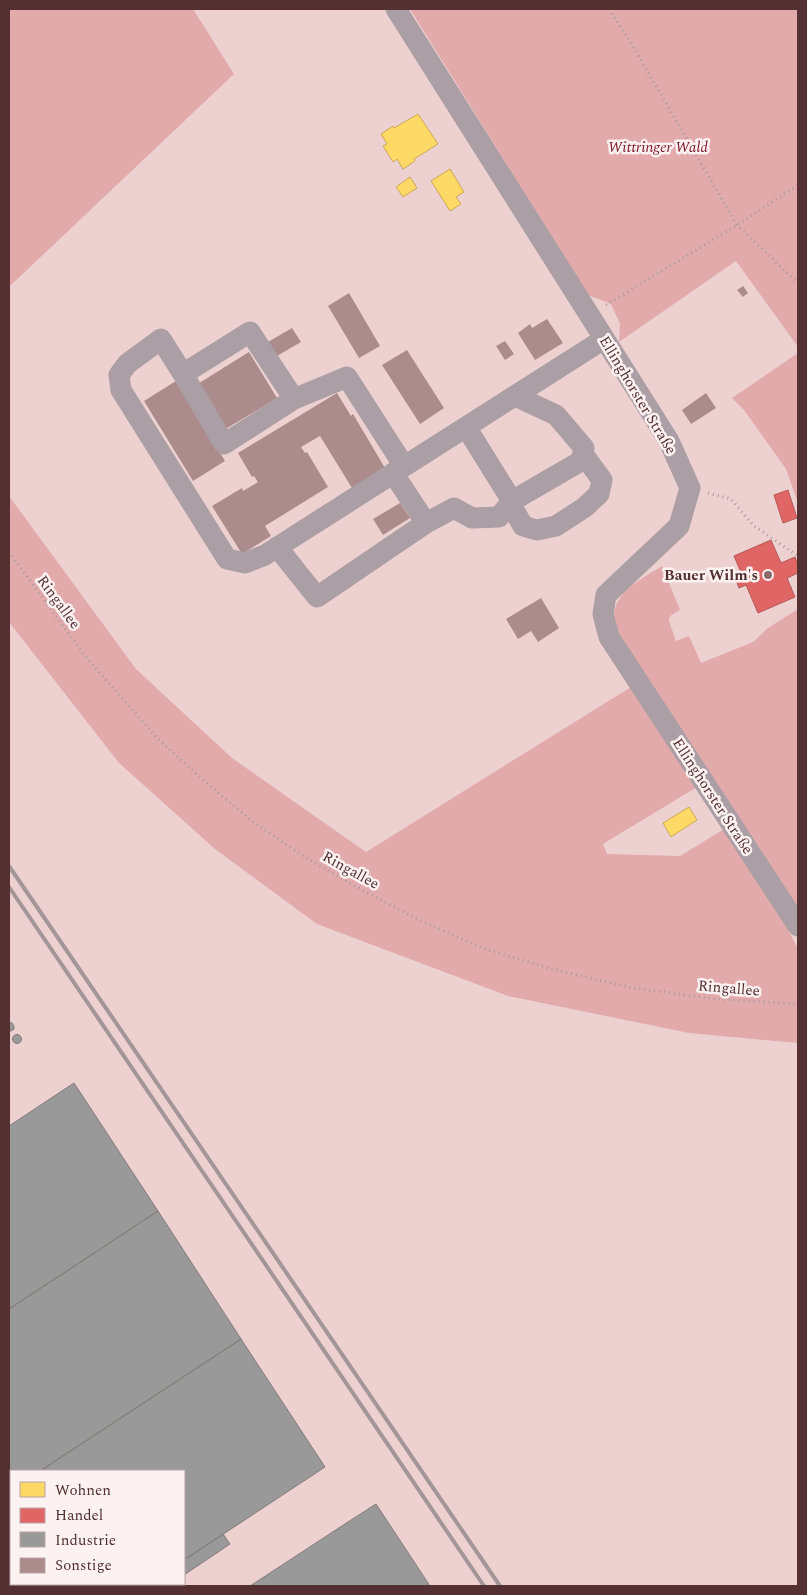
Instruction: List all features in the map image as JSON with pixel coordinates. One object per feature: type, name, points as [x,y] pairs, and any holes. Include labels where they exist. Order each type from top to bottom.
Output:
[{"type":"street","name":"Ellinghorster Straße","points":[[396,9],[668,441],[690,488],[679,526],[606,595],[603,614],[609,637],[798,926]]},
{"type":"street","points":[[183,374],[250,332],[294,399]]},
{"type":"street","points":[[426,523],[398,469],[347,377],[294,399],[224,444],[161,339],[127,364],[119,375],[122,390],[227,559],[246,563],[265,555],[398,469],[604,339]]},
{"type":"street","points":[[277,547],[317,597],[426,523],[454,508],[472,518],[499,517],[511,502],[581,461],[584,448],[556,415],[514,396]]},
{"type":"street","points":[[466,427],[511,502],[522,526],[537,530],[556,526],[585,508],[599,494],[602,480],[583,454]]},
{"type":"path","points":[[609,9],[636,51],[737,225],[798,283]]},
{"type":"path","points":[[589,316],[798,185]]},
{"type":"path","points":[[690,488],[731,499],[754,526],[798,556]]},
{"type":"path","name":"Ringallee","points":[[9,552],[85,656],[160,741],[252,821],[300,854],[352,886],[417,919],[482,948],[552,969],[633,988],[717,1000],[798,1004]]},
{"type":"green space","points":[[9,9],[193,9],[234,74],[9,287]]},
{"type":"green space","name":"Wittringer Wald","points":[[410,9],[798,9],[798,347],[736,261],[619,342],[620,324],[611,304],[588,295]]},
{"type":"green space","points":[[798,353],[798,503],[786,469],[744,410],[732,398]]},
{"type":"green space","points":[[9,496],[136,669],[232,758],[366,852],[631,687],[697,787],[603,844],[607,854],[680,856],[724,829],[780,913],[798,949],[798,1043],[689,1033],[508,996],[317,924],[215,849],[119,763],[9,622]]},
{"type":"green space","points":[[662,566],[680,610],[670,616],[669,621],[676,641],[689,636],[701,663],[753,642],[768,628],[798,609],[798,911],[616,632],[614,616],[619,599],[639,580]]},
{"type":"building: Wohnen","points":[[418,114],[438,144],[414,159],[415,161],[403,169],[397,159],[393,162],[383,146],[387,144],[381,134]]},
{"type":"building: Wohnen","points":[[450,169],[464,192],[456,197],[461,204],[450,211],[431,181]]},
{"type":"building: Wohnen","points":[[410,177],[417,188],[403,197],[396,187]]},
{"type":"building: Wohnen","points":[[689,807],[697,820],[671,837],[663,823]]},
{"type":"building: Handel","points":[[788,490],[797,518],[783,523],[774,495]]},
{"type":"building: Handel","name":"Bauer Wilm's","points":[[771,540],[781,563],[795,557],[798,573],[787,578],[795,597],[758,613],[746,585],[739,588],[736,580],[743,577],[734,556]]},
{"type":"building: Industrie","points":[[9,1022],[14,1026],[14,1029],[11,1031],[9,1031]]},
{"type":"building: Industrie","points":[[17,1035],[21,1039],[17,1043],[13,1039]]},
{"type":"building: Industrie","points":[[74,1083],[158,1211],[9,1309],[9,1126]]},
{"type":"building: Industrie","points":[[158,1211],[241,1339],[42,1470],[10,1470],[9,1492],[9,1309]]},
{"type":"building: Industrie","points":[[241,1339],[325,1467],[185,1559],[185,1470],[42,1470]]},
{"type":"building: Industrie","points":[[9,1492],[10,1585],[145,1585],[9,1586]]},
{"type":"building: Industrie","points":[[376,1504],[430,1586],[250,1586],[351,1520]]},
{"type":"building: Industrie","points":[[223,1534],[230,1544],[185,1574],[185,1559]]},
{"type":"building: Industrie","points":[[145,1585],[168,1585],[166,1586],[143,1586]]},
{"type":"building: Sonstige","points":[[743,286],[748,293],[743,297],[737,290]]},
{"type":"building: Sonstige","points":[[349,293],[380,346],[359,358],[328,306]]},
{"type":"building: Sonstige","points":[[547,319],[563,343],[535,360],[518,333],[530,324],[532,328]]},
{"type":"building: Sonstige","points":[[292,328],[301,342],[277,356],[268,342]]},
{"type":"building: Sonstige","points":[[505,341],[514,354],[505,360],[496,346]]},
{"type":"building: Sonstige","points":[[407,350],[444,408],[420,424],[382,365]]},
{"type":"building: Sonstige","points":[[249,352],[277,398],[224,430],[196,385]]},
{"type":"building: Sonstige","points":[[176,381],[225,461],[193,481],[144,401]]},
{"type":"building: Sonstige","points":[[337,393],[351,416],[353,414],[385,468],[352,488],[320,436],[301,447],[305,453],[307,452],[328,487],[265,526],[271,536],[242,554],[212,506],[242,488],[243,491],[258,482],[254,476],[252,477],[238,453]]},
{"type":"building: Sonstige","points":[[706,393],[716,408],[691,424],[682,410]]},
{"type":"building: Sonstige","points":[[400,503],[410,518],[383,535],[373,519]]},
{"type":"building: Sonstige","points":[[541,598],[559,628],[538,642],[531,631],[518,639],[506,619]]},
{"type":"railway","points":[[9,866],[500,1586]]},
{"type":"railway","points":[[9,887],[484,1586]]},
{"type":"place","name":"Bauer Wilm's","points":[[768,575]]}]
